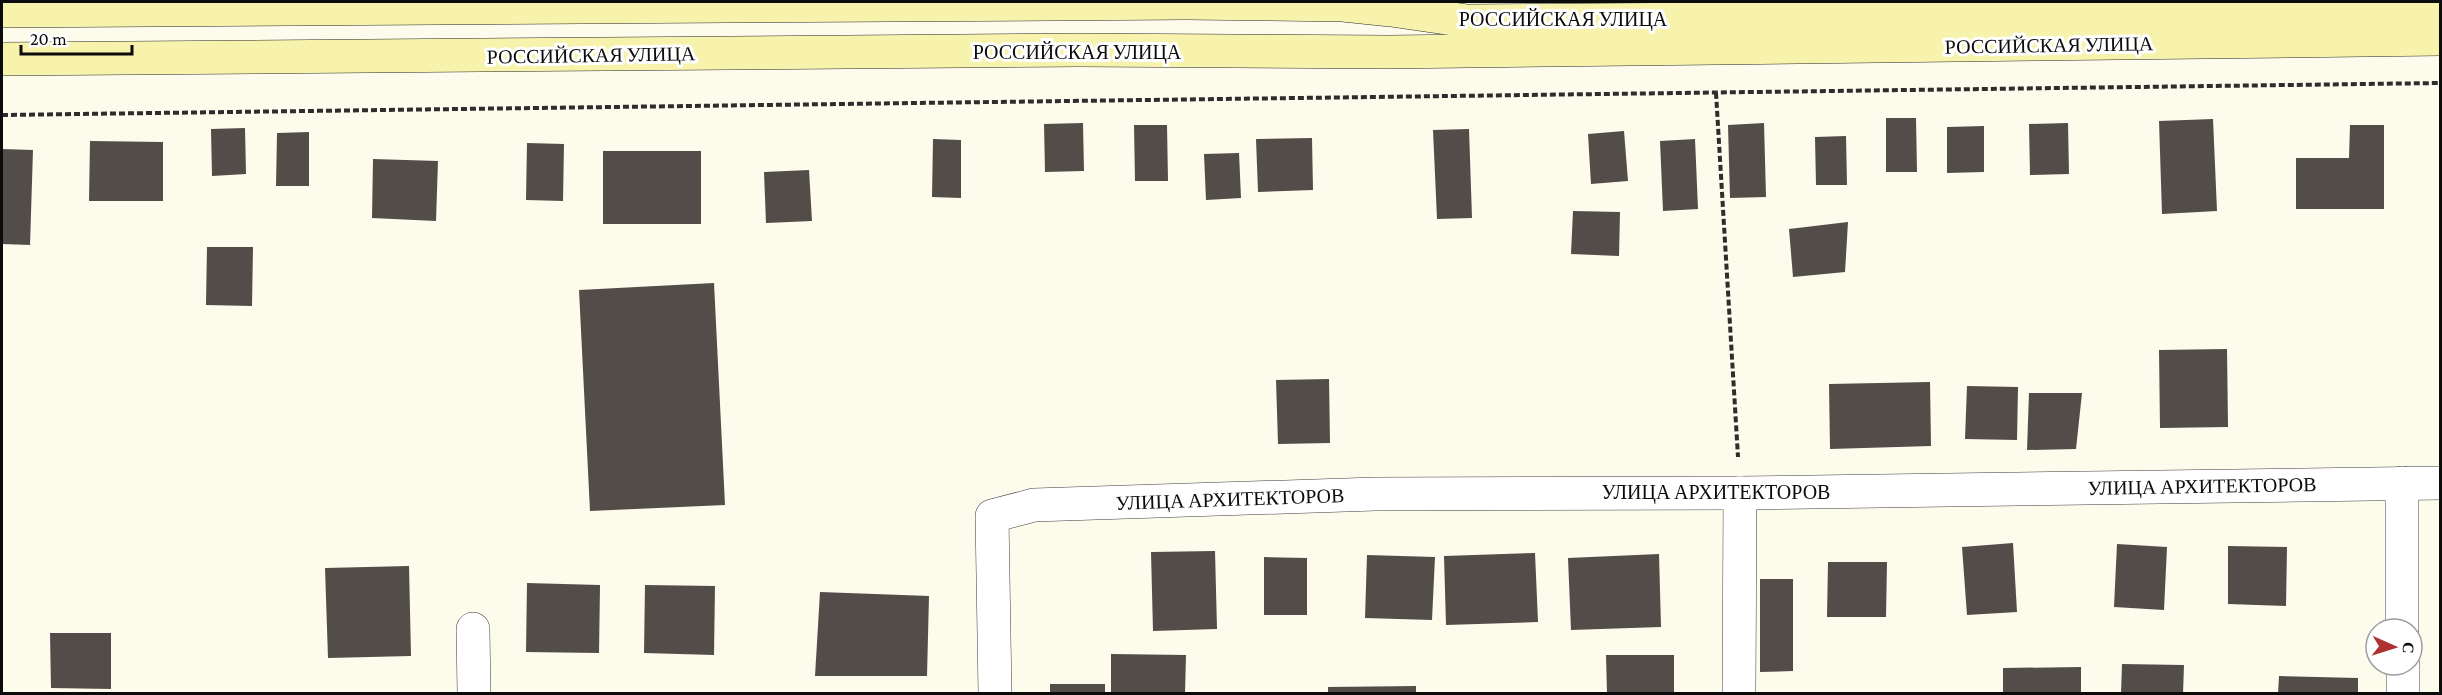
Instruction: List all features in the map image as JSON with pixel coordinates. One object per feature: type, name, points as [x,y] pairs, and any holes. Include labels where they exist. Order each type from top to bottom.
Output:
[{"type":"main road","name":"РОССИЙСКАЯ УЛИЦА","points":[[2,11],[373,5],[1343,3],[1392,6],[1467,21],[2006,22],[2440,13]]},
{"type":"main road","points":[[1338,52],[1343,3]]},
{"type":"main road","points":[[373,5],[373,57]]},
{"type":"main road","points":[[1390,52],[1392,6]]},
{"type":"main road","name":"РОССИЙСКАЯ УЛИЦА","points":[[2,59],[1067,51],[1390,52],[2006,22],[2440,39]]},
{"type":"street","points":[[2402,483],[2402,617]]},
{"type":"street","name":"УЛИЦА АРХИТЕКТОРОВ","points":[[995,693],[992,516],[1034,505],[1375,494],[1740,493],[2440,483]]},
{"type":"street","points":[[1739,693],[1740,493]]},
{"type":"street","points":[[473,629],[474,693]]},
{"type":"street","points":[[2403,677],[2403,693]]},
{"type":"path","points":[[2,115],[2440,83]]},
{"type":"path","points":[[1716,93],[1740,493]]},
{"type":"building","points":[[1886,118],[1916,118],[1917,172],[1886,172]]},
{"type":"building","points":[[2213,119],[2217,211],[2162,214],[2159,121]]},
{"type":"building","points":[[1083,123],[1084,171],[1045,172],[1044,124]]},
{"type":"building","points":[[1764,123],[1766,197],[1730,198],[1728,125]]},
{"type":"building","points":[[2068,123],[2069,174],[2030,175],[2029,124]]},
{"type":"building","points":[[1134,125],[1167,125],[1168,181],[1135,181]]},
{"type":"building","points":[[2350,125],[2384,125],[2384,209],[2296,209],[2296,158],[2349,158]]},
{"type":"building","points":[[1984,126],[1984,172],[1947,173],[1947,127]]},
{"type":"building","points":[[245,128],[246,174],[212,176],[211,129]]},
{"type":"building","points":[[1469,129],[1472,218],[1437,219],[1433,130]]},
{"type":"building","points":[[1624,131],[1628,181],[1591,184],[1588,134]]},
{"type":"building","points":[[309,132],[309,186],[276,186],[277,133]]},
{"type":"building","points":[[1846,136],[1847,185],[1816,185],[1815,137]]},
{"type":"building","points":[[1312,138],[1313,190],[1258,192],[1256,139]]},
{"type":"building","points":[[933,139],[961,140],[961,198],[932,197]]},
{"type":"building","points":[[1695,139],[1698,209],[1663,211],[1660,141]]},
{"type":"building","points":[[90,141],[163,142],[163,201],[89,201]]},
{"type":"building","points":[[527,143],[564,144],[563,201],[526,200]]},
{"type":"building","points":[[2,149],[33,150],[30,245],[2,244]]},
{"type":"building","points":[[603,151],[701,151],[701,224],[603,224]]},
{"type":"building","points":[[1239,153],[1241,198],[1206,200],[1204,154]]},
{"type":"building","points":[[373,159],[438,161],[436,221],[372,218]]},
{"type":"building","points":[[809,170],[812,221],[766,223],[764,172]]},
{"type":"building","points":[[1573,211],[1620,212],[1619,256],[1571,254]]},
{"type":"building","points":[[1848,222],[1845,272],[1793,277],[1789,229]]},
{"type":"building","points":[[207,247],[253,247],[252,306],[206,305]]},
{"type":"building","points":[[714,283],[725,505],[590,511],[579,290]]},
{"type":"building","points":[[2227,349],[2228,427],[2160,428],[2159,350]]},
{"type":"building","points":[[1329,379],[1330,443],[1278,444],[1276,380]]},
{"type":"building","points":[[1930,382],[1931,446],[1830,449],[1829,384]]},
{"type":"building","points":[[1967,386],[2018,387],[2017,440],[1965,439]]},
{"type":"building","points":[[2029,393],[2082,393],[2076,449],[2027,450]]},
{"type":"building","points":[[2013,543],[2017,612],[1967,615],[1962,547]]},
{"type":"building","points":[[2117,544],[2167,547],[2164,610],[2114,607]]},
{"type":"building","points":[[2228,546],[2287,547],[2286,606],[2228,604]]},
{"type":"building","points":[[1215,551],[1217,629],[1153,631],[1151,552]]},
{"type":"building","points":[[1535,553],[1538,622],[1446,625],[1444,556]]},
{"type":"building","points":[[1659,554],[1661,627],[1571,630],[1568,558]]},
{"type":"building","points":[[1367,555],[1435,557],[1432,620],[1365,618]]},
{"type":"building","points":[[1264,557],[1307,558],[1307,615],[1264,615]]},
{"type":"building","points":[[1828,562],[1887,562],[1886,617],[1827,617]]},
{"type":"building","points":[[409,566],[411,656],[328,658],[325,568]]},
{"type":"building","points":[[1760,579],[1793,579],[1793,671],[1760,672]]},
{"type":"building","points":[[527,583],[600,585],[599,653],[526,652]]},
{"type":"building","points":[[645,585],[715,586],[714,655],[644,653]]},
{"type":"building","points":[[820,592],[929,596],[927,676],[815,676]]},
{"type":"building","points":[[50,633],[111,633],[111,689],[51,688]]},
{"type":"building","points":[[1111,654],[1186,655],[1185,694],[1111,694]]},
{"type":"building","points":[[1606,655],[1674,655],[1674,694],[1607,694]]},
{"type":"building","points":[[2122,664],[2184,665],[2183,694],[2121,694]]},
{"type":"building","points":[[2081,667],[2081,694],[2003,694],[2003,668]]},
{"type":"building","points":[[2279,676],[2358,678],[2358,694],[2278,694]]},
{"type":"building","points":[[1050,684],[1105,684],[1105,694],[1050,694]]},
{"type":"building","points":[[1416,686],[1416,694],[1328,694],[1328,687]]}]
